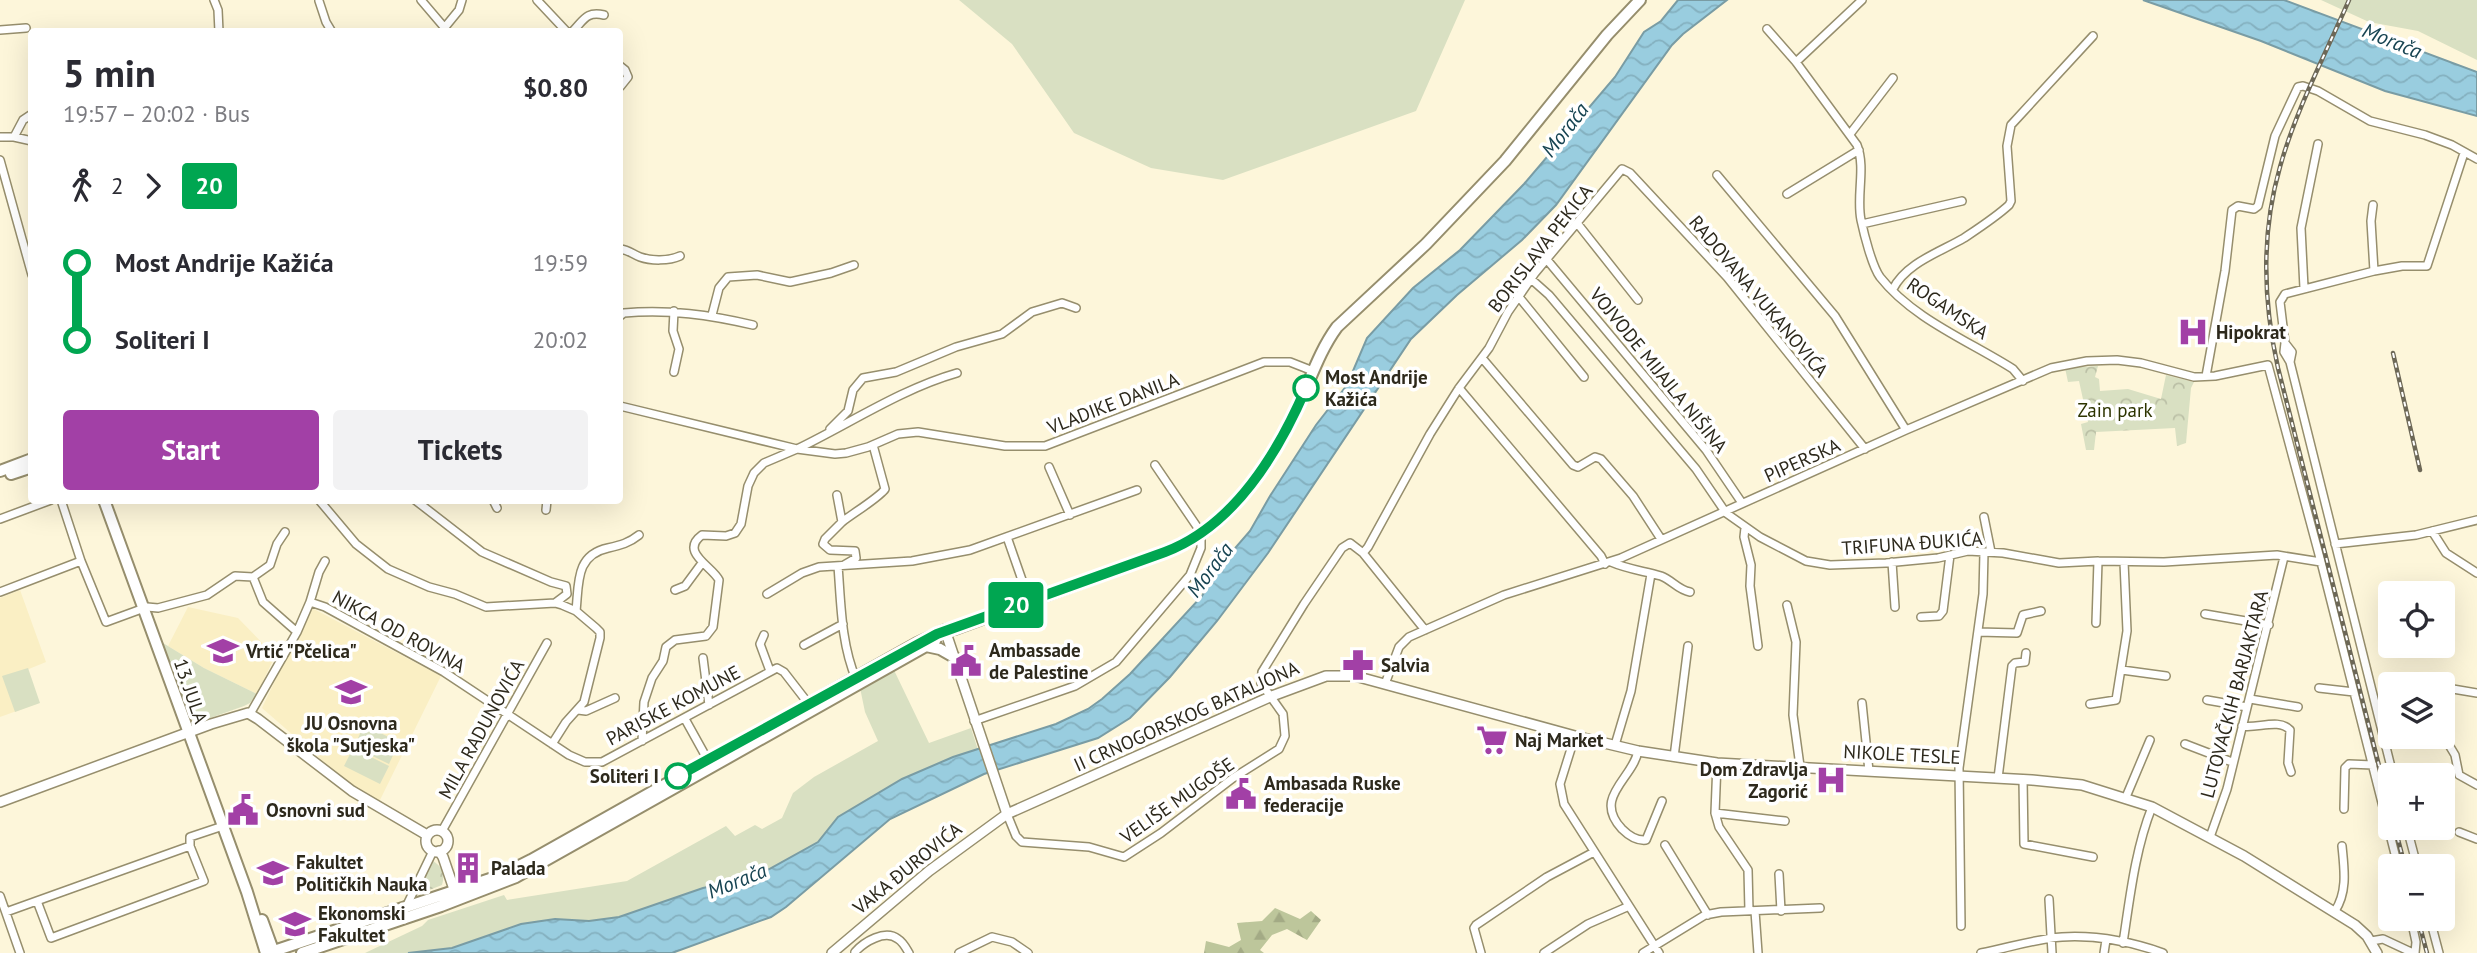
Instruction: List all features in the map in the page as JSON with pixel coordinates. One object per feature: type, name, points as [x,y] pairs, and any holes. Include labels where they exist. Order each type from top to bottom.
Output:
[{"type":"main road","points":[[710,763],[949,631],[1175,548],[1201,534],[1225,515],[1252,482],[1291,420],[1313,371],[1342,321],[1426,244],[1503,163],[1542,119],[1609,33],[1640,0]]},
{"type":"main road","points":[[0,471],[28,460]]},
{"type":"main road","points":[[0,478],[28,468]]},
{"type":"main road","name":"13. JULA","points":[[105,504],[187,732],[271,953]]},
{"type":"main road","points":[[921,645],[940,649],[954,657]]},
{"type":"main road","points":[[271,953],[406,907],[516,877],[808,703],[858,681]]},
{"type":"main road","points":[[302,953],[456,895]]},
{"type":"street","points":[[214,0],[218,10],[219,28]]},
{"type":"street","points":[[421,0],[442,28]]},
{"type":"street","points":[[444,28],[459,10],[461,0]]},
{"type":"street","points":[[537,0],[566,28]]},
{"type":"street","points":[[1796,62],[1863,0]]},
{"type":"street","points":[[319,1],[330,28]]},
{"type":"street","points":[[574,28],[584,16],[596,13],[604,15]]},
{"type":"street","points":[[0,30],[26,28]]},
{"type":"street","name":"ROGAMSKA","points":[[1767,29],[1796,62],[1859,150],[1862,224],[1878,273],[1928,318],[2013,369],[2023,381]]},
{"type":"street","points":[[1893,289],[1898,280],[1912,268],[1965,237],[2009,205],[2011,201],[2007,146],[2011,125],[2093,36]]},
{"type":"street","points":[[623,68],[628,77],[623,83]]},
{"type":"street","points":[[1850,134],[1893,78]]},
{"type":"street","points":[[2206,376],[2225,271],[2232,210],[2238,206],[2254,209],[2258,206],[2276,136],[2298,86],[2318,92],[2370,121],[2426,135],[2477,159]]},
{"type":"street","points":[[14,136],[28,117]]},
{"type":"street","points":[[0,137],[14,136],[28,140]]},
{"type":"street","points":[[2304,288],[2301,229],[2318,144]]},
{"type":"street","points":[[1787,194],[1859,150]]},
{"type":"street","points":[[2390,763],[2290,362],[2292,352],[2285,343],[2281,298],[2304,288],[2374,271],[2427,265],[2464,153]]},
{"type":"street","points":[[0,160],[28,261]]},
{"type":"street","name":"BORISLAVA PEKICA","points":[[1363,553],[1400,486],[1459,388],[1482,358],[1500,323],[1531,279],[1619,172],[1625,169]]},
{"type":"street","name":"RADOVANA VUKANOVIĆA","points":[[1625,169],[1727,277],[1865,449]]},
{"type":"street","points":[[1717,175],[1835,316],[1906,430]]},
{"type":"street","points":[[1862,224],[1962,201]]},
{"type":"street","points":[[2373,205],[2371,221],[2374,271]]},
{"type":"street","points":[[1577,223],[1638,300]]},
{"type":"street","points":[[623,250],[645,258],[667,260],[680,256]]},
{"type":"street","name":"VOJVODE MIJAJLA NIŠINA","points":[[1548,261],[1706,450],[1742,503]]},
{"type":"street","points":[[712,315],[719,288],[728,277],[757,275],[790,282],[853,265]]},
{"type":"street","name":"TRIFUNA ĐUKIĆA","points":[[1531,279],[1549,295],[1696,469],[1724,511],[1745,528],[1814,563],[1830,565],[1892,562],[1968,551],[2059,563],[2164,562],[2277,555],[2321,562]]},
{"type":"street","points":[[1519,297],[1584,377]]},
{"type":"street","points":[[822,437],[844,416],[855,385],[863,378],[896,372],[956,347],[1003,334],[1032,312],[1062,303],[1076,308]]},
{"type":"street","points":[[674,311],[673,331],[679,349],[674,372]]},
{"type":"street","points":[[623,314],[674,311],[712,315],[754,325]]},
{"type":"street","points":[[1482,358],[1573,465],[1578,467],[1595,457],[1601,459],[1633,496],[1661,539]]},
{"type":"street","name":"PIPERSKA","points":[[1385,684],[1402,643],[1425,630],[1504,595],[1608,563],[1906,430],[2061,366],[2105,360],[2131,361],[2194,377],[2270,364],[2395,854]]},
{"type":"street","name":"VLADIKE DANILA","points":[[623,407],[797,449],[835,454],[873,445],[898,434],[918,432],[1005,446],[1045,446],[1264,362],[1290,362],[1313,371]]},
{"type":"street","points":[[642,741],[644,702],[652,678],[663,661],[666,648],[674,640],[709,634],[716,614],[719,580],[694,551],[696,540],[702,535],[726,537],[735,533],[741,524],[748,486],[754,473],[764,463],[822,437],[884,404],[957,373]]},
{"type":"street","points":[[1459,388],[1608,563],[1664,577],[1679,589],[1690,592]]},
{"type":"street","points":[[841,566],[856,558],[855,551],[830,550],[823,544],[842,522],[885,489],[873,445]]},
{"type":"street","points":[[975,724],[1074,686],[1115,663],[1190,575],[1201,548],[1201,534],[1154,465]]},
{"type":"street","points":[[1049,467],[1070,515]]},
{"type":"street","points":[[767,594],[812,569],[899,563],[949,555],[1137,490]]},
{"type":"street","points":[[837,495],[842,522]]},
{"type":"street","points":[[0,519],[40,504]]},
{"type":"street","points":[[62,504],[81,561],[106,622],[144,608],[158,608],[207,595],[234,576],[253,577],[270,565],[276,544],[285,532]]},
{"type":"street","points":[[322,504],[356,544],[379,564],[396,573],[486,607],[555,603],[576,611],[596,628],[600,635],[584,702],[566,722],[552,744]]},
{"type":"street","points":[[420,504],[482,552],[564,585],[568,589],[567,594],[555,603]]},
{"type":"street","points":[[545,510],[546,504]]},
{"type":"street","points":[[1961,926],[1959,775],[1988,552],[1984,517]]},
{"type":"street","points":[[2335,544],[2432,531],[2477,520]]},
{"type":"street","points":[[1745,528],[1758,646]]},
{"type":"street","points":[[2432,531],[2446,553],[2477,573]]},
{"type":"street","points":[[576,611],[579,579],[586,560],[597,551],[624,545],[639,535]]},
{"type":"street","points":[[1007,537],[1029,600]]},
{"type":"street","points":[[1272,696],[1261,683],[1261,674],[1344,546],[1353,544],[1363,553],[1425,630]]},
{"type":"street","points":[[1921,617],[1940,616],[1943,611],[1950,555]]},
{"type":"street","name":"LUTOVAČKIH BARJAKTARA","points":[[2210,837],[2227,789],[2284,557]]},
{"type":"street","points":[[0,592],[81,561]]},
{"type":"street","points":[[310,602],[316,579],[325,561]]},
{"type":"street","points":[[2096,623],[2098,561]]},
{"type":"street","points":[[1892,562],[1895,607]]},
{"type":"street","points":[[2090,704],[2111,703],[2116,700],[2127,632],[2124,562]]},
{"type":"street","points":[[675,590],[689,582],[702,563]]},
{"type":"street","points":[[841,566],[843,624],[849,662],[858,681]]},
{"type":"street","points":[[1615,746],[1631,691],[1651,574]]},
{"type":"street","points":[[253,577],[263,602],[297,632]]},
{"type":"street","name":"NIKCA OD ROVINA","points":[[250,714],[297,632],[310,602],[325,607],[444,672],[507,713]]},
{"type":"street","points":[[1787,605],[1796,642],[1793,715],[1800,766]]},
{"type":"street","points":[[1979,632],[2017,633],[2024,614],[2041,611]]},
{"type":"street","points":[[2205,614],[2269,625]]},
{"type":"street","points":[[804,645],[843,624]]},
{"type":"street","points":[[949,631],[954,657],[975,724],[1007,814]]},
{"type":"street","points":[[764,635],[760,644],[770,671]]},
{"type":"street","name":"MILA RADUNOVIĆA","points":[[442,831],[547,643]]},
{"type":"street","points":[[1674,757],[1688,646]]},
{"type":"street","points":[[1998,778],[2012,666],[2025,662],[2026,653]]},
{"type":"street","points":[[703,658],[709,705]]},
{"type":"street","name":"PARISKE KOMUNE","points":[[507,713],[578,760],[602,762],[777,668],[784,672],[808,703]]},
{"type":"street","points":[[2122,670],[2166,676]]},
{"type":"street","name":"II CRNOGORSKOG BATALJONA","points":[[1007,814],[1312,679],[1335,675],[1355,676],[1385,684]]},
{"type":"street","name":"NIKOLE TESLE","points":[[1385,684],[1575,736],[1674,757],[1717,763],[1959,775],[2082,785],[2152,807],[2210,837],[2360,928],[2377,953]]},
{"type":"street","points":[[2319,688],[2354,692]]},
{"type":"street","points":[[2455,689],[2477,693]]},
{"type":"street","name":"VELIŠE MUGOŠE","points":[[1007,814],[1013,831],[1022,842],[1089,847],[1124,857],[1161,834],[1233,778],[1272,756],[1279,749],[1286,726],[1283,714],[1272,696]]},
{"type":"street","points":[[578,710],[586,711],[615,698]]},
{"type":"street","points":[[2207,700],[2298,707]]},
{"type":"street","points":[[1862,703],[1869,771]]},
{"type":"street","points":[[0,802],[242,713],[250,714],[352,792],[427,835]]},
{"type":"street","points":[[685,719],[710,763]]},
{"type":"street","points":[[2242,726],[2287,726],[2290,730],[2288,763],[2291,772]]},
{"type":"street","points":[[1575,736],[1560,792],[1567,810],[1657,949]]},
{"type":"street","points":[[2126,797],[2150,740]]},
{"type":"street","points":[[2185,744],[2232,762]]},
{"type":"street","points":[[2451,749],[2459,775],[2477,785]]},
{"type":"street","points":[[1638,751],[1635,762],[1612,796],[1615,820],[1629,835],[1646,840],[1662,801]]},
{"type":"street","points":[[1717,763],[1715,813],[1719,827],[1748,870],[1759,953]]},
{"type":"street","points":[[2344,809],[2345,768],[2349,764],[2373,765]]},
{"type":"street","points":[[2023,779],[2024,844],[2093,857]]},
{"type":"street","points":[[2123,943],[2137,858],[2152,807]]},
{"type":"street","points":[[1715,813],[1785,821]]},
{"type":"street","name":"VAKA ĐUROVIĆA","points":[[832,953],[929,871],[1007,814]]},
{"type":"street","points":[[37,901],[51,938],[204,881],[190,846],[190,837],[223,826]]},
{"type":"street","points":[[406,907],[436,851],[447,844],[446,835],[442,831],[432,831],[427,835]]},
{"type":"street","points":[[2459,832],[2477,839]]},
{"type":"street","points":[[427,835],[427,844],[443,857],[456,895]]},
{"type":"street","points":[[1665,845],[1709,915]]},
{"type":"street","points":[[6,912],[190,846]]},
{"type":"street","points":[[2335,911],[2341,903],[2345,884],[2342,846]]},
{"type":"street","points":[[1482,953],[1474,928],[1476,925],[1547,877],[1594,852]]},
{"type":"street","points":[[1779,874],[1781,911]]},
{"type":"street","points":[[0,896],[20,953]]},
{"type":"street","points":[[2049,899],[2052,953]]},
{"type":"street","points":[[1544,953],[1588,924],[1628,907]]},
{"type":"street","points":[[1643,953],[1657,949],[1709,915],[1721,912],[1820,908]]},
{"type":"street","points":[[2371,941],[2383,939],[2414,953],[2416,942],[2413,931]]},
{"type":"street","points":[[2434,931],[2439,953]]},
{"type":"street","points":[[846,941],[855,952],[862,944],[891,935],[900,939],[909,953]]},
{"type":"street","points":[[959,953],[992,937],[1012,942],[1028,953]]},
{"type":"street","points":[[1981,953],[2052,939],[2086,937],[2163,953]]},
{"type":"street","points":[[2104,953],[2106,940]]},
{"type":"shaded area","points":[[20,590],[46,662],[24,671],[36,704],[0,717],[0,598]]},
{"type":"shaded area","name":"Vrtić \"Pčelica\"","points":[[188,607],[238,618],[275,656],[257,694],[204,668],[168,646]]},
{"type":"shaded area","name":"JU Osnovna škola \"Sutjeska\"","points":[[310,607],[441,676],[379,802],[363,796],[262,708]]},
{"type":"green space","points":[[959,0],[1465,0],[1416,111],[1223,180],[1151,168],[1074,133],[1012,44]]},
{"type":"green space","points":[[2321,0],[2477,0],[2477,60],[2418,31],[2369,22]]},
{"type":"green space","name":"Zain park","points":[[2098,366],[2095,377],[2099,379],[2100,391],[2128,389],[2161,399],[2166,375],[2194,382],[2191,388],[2186,443],[2177,446],[2175,428],[2096,432],[2094,450],[2086,450],[2081,424],[2088,422],[2079,381],[2068,382],[2065,368]]},
{"type":"green space","points":[[163,643],[204,668],[257,694],[244,706],[199,722],[193,720]]},
{"type":"green space","points":[[892,666],[929,743],[971,728],[978,750],[953,757],[902,779],[838,817],[818,842],[755,877],[703,888],[619,917],[589,921],[555,919],[521,924],[452,948],[408,953],[365,953],[422,926],[428,920],[504,895],[507,900],[627,881],[726,826],[735,836],[755,825],[762,829],[782,818],[793,793],[814,777],[878,741],[865,712],[859,683]]},
{"type":"green space","points":[[28,668],[40,703],[15,712],[2,676]]},
{"type":"green space","points":[[364,725],[399,742],[389,764],[354,747]]},
{"type":"green space","points":[[353,748],[389,766],[380,784],[344,766]]},
{"type":"green space","points":[[433,861],[442,872],[442,885],[414,896]]},
{"type":"green space","points":[[1275,908],[1300,919],[1311,911],[1321,920],[1307,940],[1287,929],[1272,935],[1260,950],[1264,953],[1204,953],[1206,941],[1229,947],[1241,940],[1237,923],[1262,921]]},
{"type":"water","name":"Morača","points":[[1678,0],[1727,0],[1672,45],[1556,205],[1522,240],[1457,295],[1411,339],[1268,553],[1217,621],[1170,677],[1130,718],[1098,738],[984,774],[890,819],[771,917],[672,953],[408,953],[452,948],[521,924],[555,919],[589,921],[619,917],[703,888],[755,877],[818,842],[838,817],[902,779],[953,757],[1056,724],[1088,709],[1102,699],[1130,674],[1202,596],[1223,562],[1250,531],[1316,425],[1347,385],[1367,338],[1413,288],[1460,250],[1524,184],[1615,77],[1644,32],[1661,21]]},
{"type":"water","name":"Morača","points":[[2143,0],[2284,0],[2477,72],[2477,116],[2385,91],[2261,41]]},
{"type":"railway","points":[[2349,0],[2286,146],[2274,192],[2266,267],[2269,318],[2278,368],[2378,763]]},
{"type":"railway","points":[[2393,353],[2420,470]]},
{"type":"railway","points":[[2398,840],[2402,854]]},
{"type":"railway","points":[[2421,931],[2427,953]]},
{"type":"bus line","name":"20","points":[[678,776],[916,643],[1192,540],[1219,520],[1252,482],[1286,429],[1306,388]]},
{"type":"place","name":"Hipokrat","points":[[2193,332]]},
{"type":"place","name":"Most Andrije Kažića","points":[[1306,388]]},
{"type":"place","name":"Vrtić \"Pčelica\"","points":[[223,651]]},
{"type":"place","name":"Ambassade de Palestine","points":[[966,661]]},
{"type":"place","name":"Salvia","points":[[1358,665]]},
{"type":"place","name":"JU Osnovna škola \"Sutjeska\"","points":[[351,692]]},
{"type":"place","name":"Naj Market","points":[[1492,740]]},
{"type":"place","name":"Soliteri I","points":[[678,776]]},
{"type":"place","name":"Dom Zdravlja Zagorić","points":[[1831,780]]},
{"type":"place","name":"Ambasada Ruske federacije","points":[[1241,794]]},
{"type":"place","name":"Osnovni sud","points":[[243,810]]},
{"type":"place","name":"Palada","points":[[468,868]]},
{"type":"place","name":"Fakultet Političkih Nauka","points":[[273,873]]},
{"type":"place","name":"Ekonomski Fakultet","points":[[295,924]]}]
